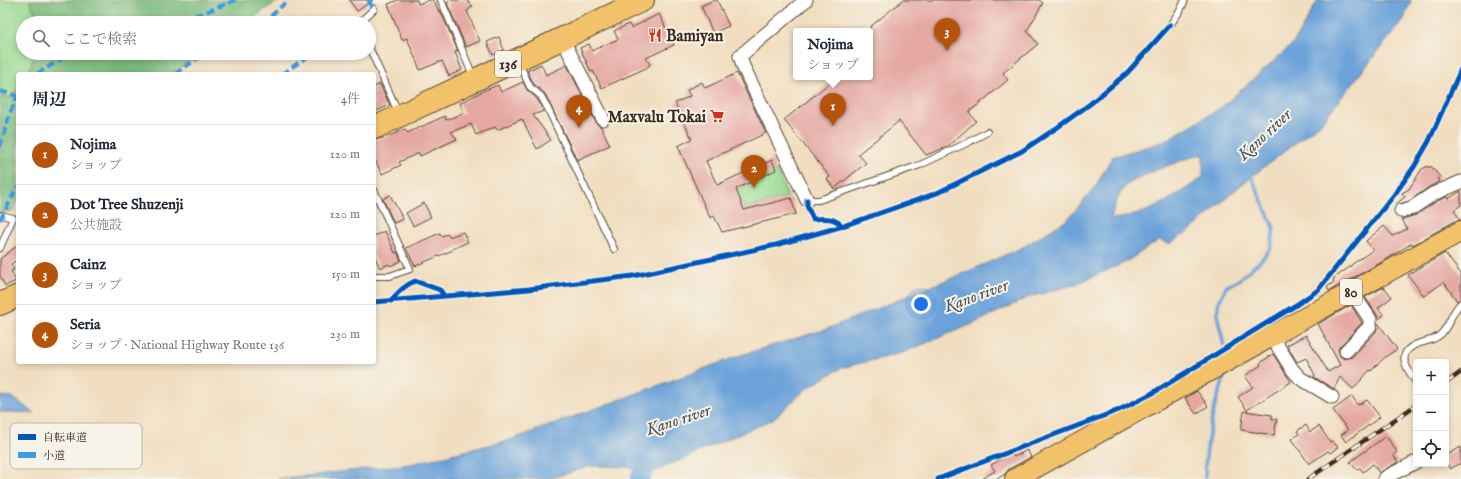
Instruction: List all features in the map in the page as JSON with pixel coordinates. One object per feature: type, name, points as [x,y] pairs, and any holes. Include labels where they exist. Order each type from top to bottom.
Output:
[{"type":"highway","name":"136","points":[[376,127],[643,0]]},
{"type":"highway","points":[[0,304],[16,297]]},
{"type":"main road","name":"80","points":[[1015,479],[1461,231]]},
{"type":"street","points":[[806,0],[740,56],[743,66],[807,200]]},
{"type":"street","points":[[562,38],[603,119]]},
{"type":"street","points":[[1401,211],[1412,208],[1433,194],[1456,186],[1461,182]]},
{"type":"street","points":[[1346,351],[1370,326],[1371,322],[1352,292]]},
{"type":"street","points":[[1272,336],[1292,370],[1300,378],[1332,397]]},
{"type":"street","points":[[1384,479],[1413,464]]},
{"type":"lane","points":[[441,0],[475,80]]},
{"type":"lane","points":[[1170,25],[1180,11],[1185,0]]},
{"type":"lane","points":[[366,16],[374,8]]},
{"type":"lane","points":[[375,60],[400,116]]},
{"type":"lane","points":[[517,60],[530,87],[541,96],[544,101],[614,249]]},
{"type":"lane","points":[[807,200],[819,200],[920,165],[987,132]]},
{"type":"lane","points":[[376,194],[410,269],[390,276],[376,276]]},
{"type":"lane","points":[[0,248],[13,218],[2,215]]},
{"type":"lane","points":[[1413,377],[1405,365],[1405,355],[1413,346],[1431,341],[1440,334],[1445,329],[1457,307],[1461,303]]},
{"type":"green space","points":[[0,0],[29,0],[37,16],[16,16],[16,60],[33,60],[28,72],[16,72],[16,90],[10,98],[0,95]]},
{"type":"green space","points":[[29,0],[279,0],[256,16],[37,16]]},
{"type":"green space","points":[[33,60],[192,60],[174,72],[28,72]]},
{"type":"green space","points":[[16,90],[16,206],[13,211],[3,212],[0,214],[0,95],[10,98]]},
{"type":"green space","points":[[777,171],[788,197],[744,209],[741,199],[727,203],[718,184],[730,179],[736,190]]},
{"type":"water","name":"Kano river","points":[[1318,0],[1411,0],[1404,19],[1321,123],[1241,185],[1192,229],[1169,244],[1159,240],[1126,262],[1076,284],[1027,298],[975,323],[902,353],[841,368],[806,389],[773,419],[647,475],[637,472],[629,467],[591,466],[549,479],[278,479],[411,464],[510,440],[741,355],[827,329],[971,270],[1023,247],[1067,220],[1094,189],[1112,157],[1163,142],[1222,107],[1293,44]],"holes":[[[1203,154],[1203,177],[1160,205],[1137,214],[1111,219],[1122,190],[1139,178],[1175,163]]]},
{"type":"water","points":[[0,396],[12,397],[34,413],[0,412]]},
{"type":"building","points":[[349,0],[373,0],[357,11]]},
{"type":"building","points":[[398,0],[417,0],[418,4],[434,0],[458,51],[455,52],[462,70],[449,76],[442,61],[420,70],[407,38],[402,40],[388,4]]},
{"type":"building","points":[[451,0],[466,0],[473,6],[467,11],[480,41],[466,47],[447,3]]},
{"type":"building","points":[[717,0],[729,26],[713,33],[701,6]]},
{"type":"building","points":[[903,0],[1039,0],[1043,3],[1027,31],[1038,44],[1003,73],[1008,80],[969,112],[976,121],[947,147],[926,155],[899,121],[858,154],[866,163],[834,189],[827,179],[830,177],[784,120],[833,80],[873,80],[873,28],[870,27]]},
{"type":"building","points":[[659,14],[674,45],[646,58],[650,65],[646,68],[602,88],[593,71],[591,72],[580,48],[589,44],[592,51],[618,39],[614,31],[629,24],[631,28]]},
{"type":"building","points":[[499,37],[504,50],[493,55],[487,42]]},
{"type":"building","points":[[541,64],[546,75],[567,65],[596,123],[601,127],[610,145],[577,160],[545,94],[534,84],[527,71]]},
{"type":"building","points":[[737,73],[766,133],[706,161],[717,185],[772,160],[776,170],[736,189],[744,210],[791,198],[796,214],[722,232],[714,216],[710,218],[678,146],[692,139],[675,103],[690,96],[687,90],[702,82],[705,88]]},
{"type":"building","points":[[523,82],[527,90],[537,99],[544,111],[533,115],[551,140],[537,149],[522,119],[497,130],[495,127],[476,135],[471,124],[451,132],[457,139],[420,156],[419,153],[399,162],[401,165],[382,174],[376,162],[376,140],[387,137],[405,129],[407,133],[445,116],[446,120],[464,113],[460,103],[498,85],[501,92]]},
{"type":"building","points":[[380,84],[390,105],[376,111],[376,86]]},
{"type":"building","points":[[1428,166],[1429,168],[1431,166],[1440,177],[1437,179],[1439,181],[1409,201],[1396,205],[1405,197],[1402,193],[1409,189],[1422,169]]},
{"type":"building","points":[[1461,191],[1461,205],[1454,210],[1460,220],[1455,221],[1413,245],[1412,243],[1384,261],[1329,291],[1327,287],[1334,282],[1333,279],[1373,250],[1366,241],[1384,226],[1393,236],[1407,229],[1402,219],[1416,215],[1437,201],[1447,197],[1448,199]]},
{"type":"building","points":[[390,195],[403,219],[394,223],[383,199]]},
{"type":"building","points":[[424,203],[431,217],[413,226],[406,213]]},
{"type":"building","points":[[385,231],[395,253],[397,252],[401,261],[390,266],[389,264],[380,268],[376,259],[376,235]]},
{"type":"building","points":[[463,232],[468,242],[415,266],[406,248],[440,233],[441,236],[448,234],[449,237]]},
{"type":"building","points":[[16,247],[16,260],[11,264],[14,270],[11,271],[16,281],[5,286],[0,276],[0,259]]},
{"type":"building","points":[[1445,253],[1461,274],[1461,299],[1457,301],[1444,282],[1424,296],[1408,275]]},
{"type":"building","points":[[1384,287],[1392,297],[1378,308],[1384,315],[1378,319],[1365,297]]},
{"type":"building","points":[[1351,305],[1362,323],[1338,349],[1340,356],[1344,359],[1352,357],[1376,332],[1378,323],[1397,349],[1384,358],[1371,371],[1370,370],[1353,389],[1340,377],[1334,389],[1314,377],[1315,375],[1306,358],[1297,362],[1287,345],[1306,335],[1328,372],[1340,365],[1318,324]]},
{"type":"building","points":[[1273,354],[1291,382],[1247,410],[1238,397],[1253,387],[1245,376],[1261,365],[1260,363]]},
{"type":"building","points":[[1197,391],[1208,406],[1196,414],[1185,398]]},
{"type":"building","points":[[1352,396],[1358,405],[1367,400],[1380,417],[1346,442],[1341,435],[1348,430],[1333,410]]},
{"type":"building","points":[[1244,411],[1272,415],[1272,419],[1277,419],[1274,435],[1241,430]]},
{"type":"building","points":[[1306,425],[1310,432],[1319,426],[1330,442],[1332,441],[1338,447],[1330,453],[1328,451],[1309,464],[1292,439],[1299,434],[1297,431]]},
{"type":"building","points":[[1386,436],[1397,452],[1393,455],[1398,462],[1379,473],[1373,464],[1363,472],[1360,468],[1357,470],[1350,462]]},
{"type":"building","points":[[1461,447],[1461,463],[1450,469],[1449,467],[1449,453]]},
{"type":"building","points":[[1027,450],[1031,457],[1009,469],[1005,474],[997,479],[982,479],[995,471],[991,465],[1008,455],[1009,456],[1012,454],[1014,457]]},
{"type":"waterway","points":[[1225,355],[1218,319],[1218,304],[1226,287],[1240,279],[1261,260],[1271,248],[1274,228],[1250,174]]},
{"type":"waterway","points":[[1205,479],[1209,432],[1215,405],[1223,382],[1225,369]]},
{"type":"waterway","points":[[640,479],[653,450]]},
{"type":"railway","points":[[1449,381],[1461,372]]},
{"type":"railway","points":[[1308,479],[1413,407]]},
{"type":"marked path","points":[[190,16],[203,13],[236,0]]},
{"type":"marked path","points":[[270,16],[284,4],[283,0]]},
{"type":"marked path","points":[[368,0],[374,9]]},
{"type":"marked path","points":[[40,72],[60,60]]},
{"type":"marked path","points":[[178,72],[195,60]]},
{"type":"marked path","points":[[285,72],[303,60]]},
{"type":"marked path","points":[[0,91],[16,96]]},
{"type":"marked path","points":[[0,147],[10,113],[16,100]]},
{"type":"marked path","points":[[0,220],[16,190]]},
{"type":"cycle path","points":[[376,302],[529,289],[633,276],[776,245],[843,226],[937,193],[1022,151],[1090,104],[1127,73],[1170,25]]},
{"type":"cycle path","points":[[938,479],[1119,410],[1151,394],[1318,290],[1394,195],[1414,167],[1429,141],[1461,69]]},
{"type":"cycle path","points":[[807,200],[807,206],[813,219],[829,219],[836,221],[843,226]]},
{"type":"cycle path","points":[[391,301],[396,295],[415,281],[440,290],[444,296]]},
{"type":"place","name":"Bamiyan","points":[[655,35]]},
{"type":"place","name":"Cainz","points":[[947,51]]},
{"type":"place","name":"Maxvalu Tokai","points":[[717,116]]},
{"type":"place","name":"Nojima","points":[[833,126]]},
{"type":"place","name":"Seria","points":[[579,128]]},
{"type":"place","name":"Dot Tree Shuzenji","points":[[754,188]]}]
